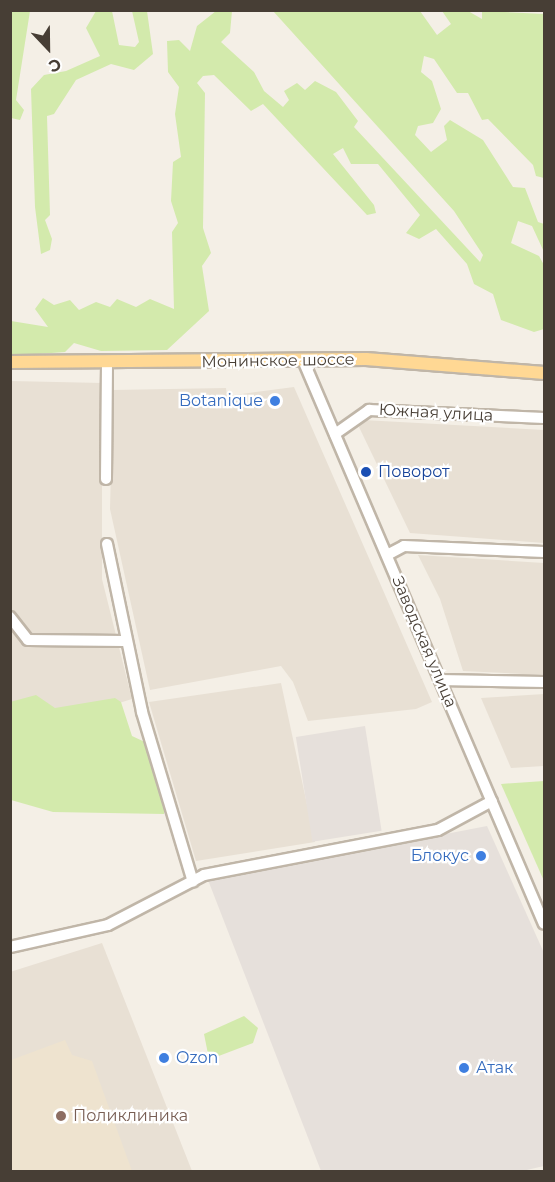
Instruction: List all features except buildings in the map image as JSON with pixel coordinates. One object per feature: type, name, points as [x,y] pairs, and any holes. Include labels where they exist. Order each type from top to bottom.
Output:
[{"type":"main road","name":"Монинское шоссе","points":[[10,363],[388,360],[544,373]]},
{"type":"street","name":"Заводская улица","points":[[303,360],[544,924]]},
{"type":"street","points":[[106,479],[107,364]]},
{"type":"street","name":"Южная улица","points":[[335,434],[369,410],[544,418]]},
{"type":"street","points":[[107,544],[124,641],[193,882]]},
{"type":"street","points":[[387,555],[404,546],[544,552]]},
{"type":"street","points":[[10,617],[28,640],[124,641]]},
{"type":"street","points":[[440,680],[544,682]]},
{"type":"street","points":[[10,947],[108,925],[193,882],[204,874],[438,830],[492,801]]},
{"type":"shaded area","points":[[11,381],[102,383],[102,579],[132,699],[87,713],[11,711]]},
{"type":"shaded area","points":[[294,387],[432,702],[416,709],[308,721],[293,682],[281,666],[150,690],[110,509],[113,390],[226,388],[227,396]]},
{"type":"shaded area","points":[[363,420],[544,430],[544,543],[410,533],[359,427]]},
{"type":"shaded area","points":[[418,555],[544,563],[544,675],[463,671],[440,599]]},
{"type":"shaded area","points":[[281,683],[315,842],[196,861],[149,702]]},
{"type":"shaded area","points":[[544,694],[544,766],[511,768],[481,698]]},
{"type":"shaded area","points":[[365,726],[382,831],[312,842],[296,737]]},
{"type":"shaded area","points":[[487,826],[544,953],[544,1166],[518,1172],[321,1171],[208,880]]},
{"type":"shaded area","points":[[102,943],[192,1171],[11,1171],[10,972]]},
{"type":"shaded area","name":"Поликлиника","points":[[65,1040],[72,1055],[92,1061],[132,1171],[11,1171],[11,1060]]},
{"type":"green space","points":[[11,10],[30,11],[16,100],[24,110],[20,120],[11,118]]},
{"type":"green space","points":[[96,11],[112,11],[119,45],[135,47],[139,42],[132,11],[147,11],[153,54],[134,70],[111,64],[76,80],[54,114],[47,116],[50,215],[45,220],[52,239],[50,250],[41,254],[35,207],[31,89],[44,75],[66,71],[100,56],[86,28]]},
{"type":"green space","points":[[216,11],[232,11],[230,33],[221,42],[254,72],[264,91],[283,107],[289,100],[284,91],[297,83],[305,90],[315,81],[336,92],[358,121],[354,127],[480,262],[483,255],[454,211],[273,11],[420,11],[437,35],[451,24],[442,11],[468,11],[482,19],[482,11],[544,14],[544,178],[536,176],[533,165],[488,119],[482,120],[468,93],[457,93],[434,59],[424,56],[421,72],[432,81],[441,109],[433,123],[418,126],[415,135],[431,152],[447,140],[444,126],[450,120],[483,140],[513,187],[525,188],[538,222],[544,224],[544,252],[532,226],[518,221],[511,243],[539,256],[544,265],[544,329],[534,332],[501,320],[493,294],[474,284],[467,264],[436,229],[419,239],[406,233],[420,215],[378,164],[351,164],[343,148],[333,154],[374,205],[376,213],[367,215],[263,104],[251,111],[214,75],[203,76],[197,83],[205,93],[203,228],[211,253],[202,266],[209,311],[167,350],[101,351],[74,343],[65,352],[11,356],[11,321],[48,327],[35,309],[43,298],[54,305],[70,300],[79,310],[96,302],[110,307],[117,299],[136,307],[150,299],[174,309],[172,232],[178,223],[171,201],[173,162],[181,157],[175,114],[179,87],[168,72],[167,41],[179,40],[190,51],[197,26]]},
{"type":"green space","points":[[36,695],[55,708],[115,698],[121,702],[132,736],[147,743],[165,799],[164,814],[53,812],[11,800],[10,702]]},
{"type":"green space","points":[[544,781],[544,881],[501,784]]},
{"type":"green space","points":[[244,1016],[258,1028],[253,1043],[216,1057],[208,1054],[204,1034]]},
{"type":"place","name":"Botanique","points":[[275,401]]},
{"type":"place","name":"Поворот","points":[[366,472]]},
{"type":"place","name":"Блокус","points":[[481,856]]},
{"type":"place","name":"Ozon","points":[[164,1058]]},
{"type":"place","name":"Атак","points":[[464,1068]]},
{"type":"place","name":"Поликлиника","points":[[61,1116]]}]
